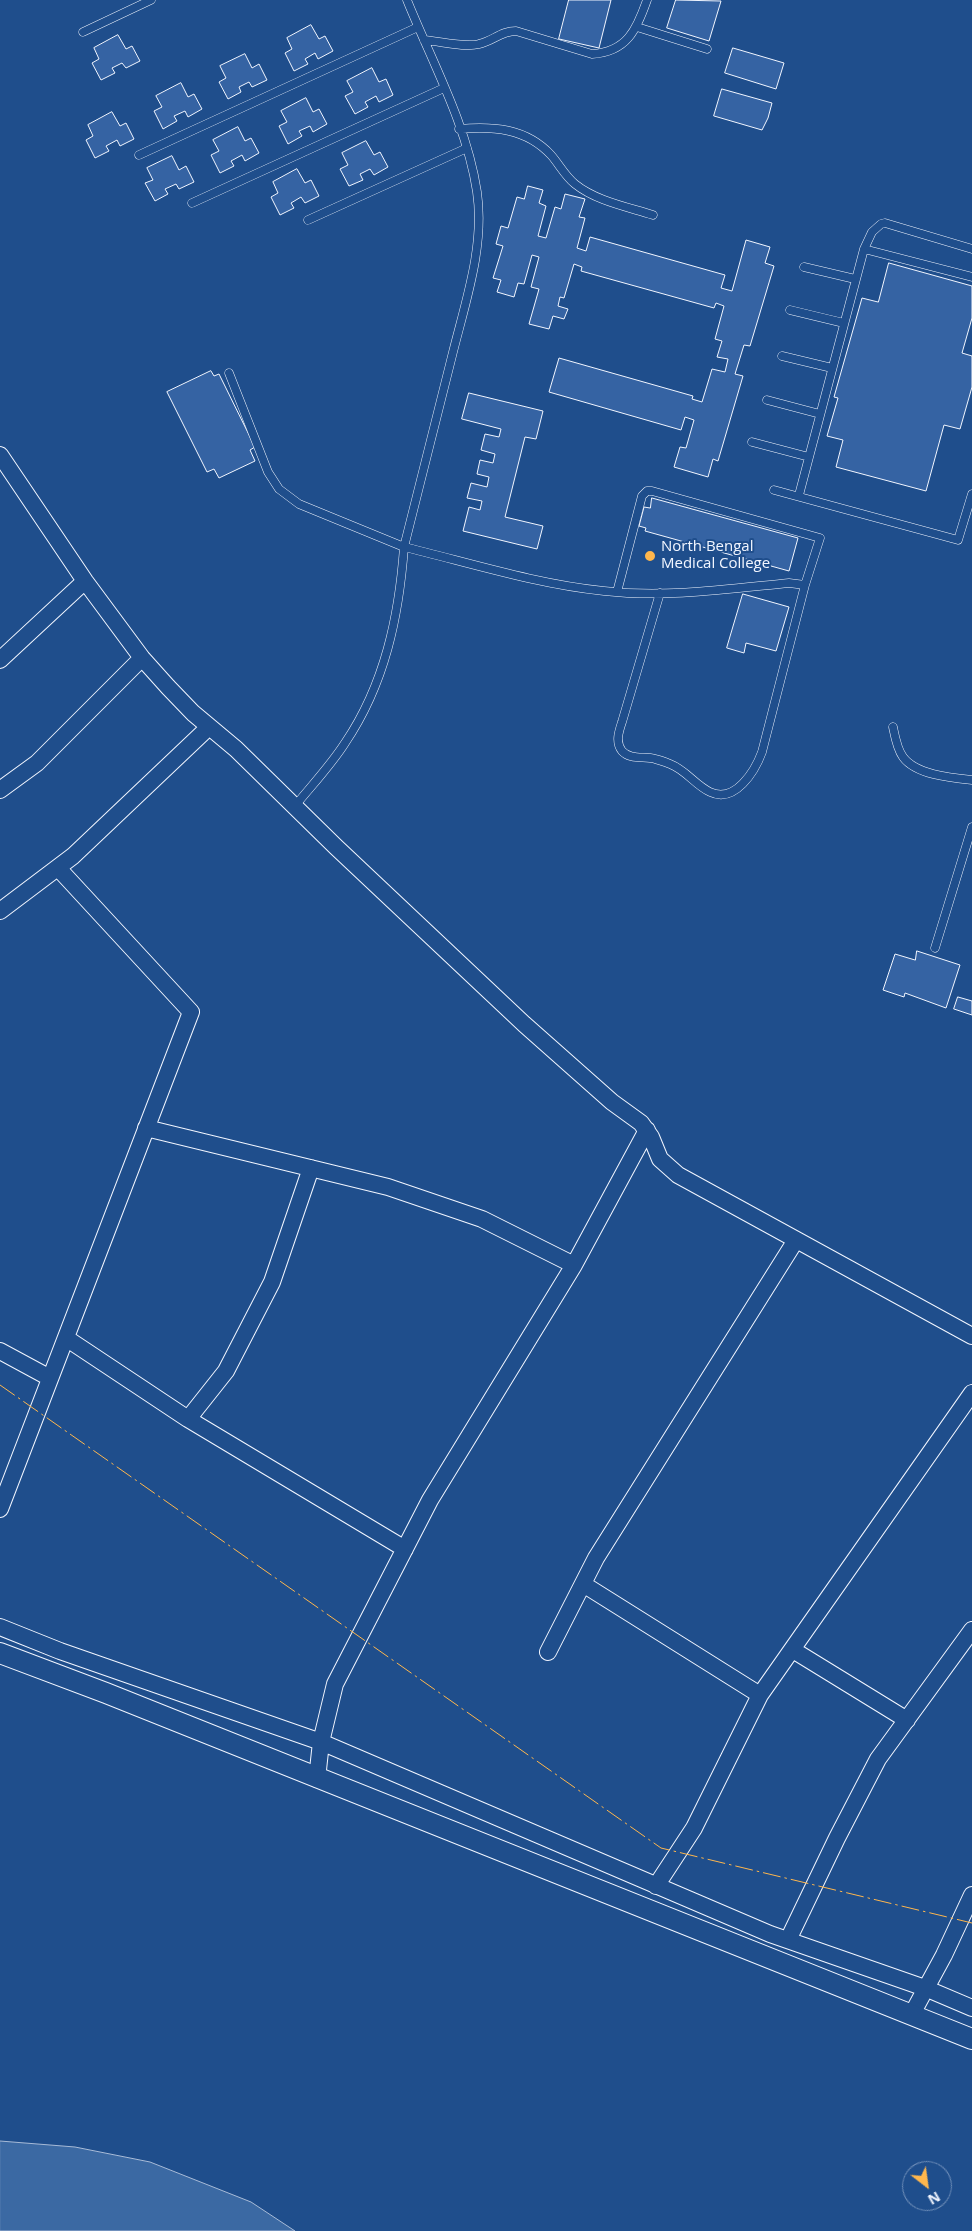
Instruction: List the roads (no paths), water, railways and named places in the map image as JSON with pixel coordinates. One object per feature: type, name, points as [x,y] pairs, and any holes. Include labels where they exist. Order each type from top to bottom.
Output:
[{"type":"street","points":[[0,455],[85,581],[142,658],[168,688],[209,727],[236,749],[336,847],[524,1024],[612,1102],[633,1115],[647,1130],[660,1160],[670,1170],[972,1336]]},
{"type":"street","points":[[0,660],[85,581]]},
{"type":"street","points":[[0,790],[37,763],[142,658]]},
{"type":"street","points":[[0,911],[73,856],[209,727]]},
{"type":"street","points":[[0,1509],[191,1012],[58,868]]},
{"type":"street","points":[[146,1128],[388,1187],[482,1220],[574,1265]]},
{"type":"street","points":[[317,1779],[321,1742],[335,1684],[430,1500],[574,1265],[647,1130]]},
{"type":"street","points":[[188,1419],[226,1371],[272,1282],[311,1168]]},
{"type":"street","points":[[548,1652],[596,1558],[796,1240]]},
{"type":"street","points":[[66,1338],[188,1419],[405,1549]]},
{"type":"street","points":[[0,1351],[50,1378]]},
{"type":"street","points":[[656,1886],[694,1828],[760,1695],[972,1393]]},
{"type":"street","points":[[583,1584],[760,1695]]},
{"type":"street","points":[[0,1627],[60,1651],[321,1742],[656,1886],[788,1940],[925,1988],[972,2008]]},
{"type":"street","points":[[788,1940],[837,1838],[878,1760],[972,1630]]},
{"type":"street","points":[[793,1650],[906,1720]]},
{"type":"street","points":[[0,1653],[106,1693],[317,1779],[972,2039]]},
{"type":"street","points":[[912,2014],[944,1954],[972,1895]]},
{"type":"lane","points":[[84,32],[151,0]]},
{"type":"lane","points":[[295,806],[345,743],[364,712],[383,669],[401,590],[404,547],[470,282],[478,242],[477,193],[467,148],[407,0]]},
{"type":"lane","points":[[424,40],[474,45],[505,32],[516,31],[592,54],[599,54],[622,44],[638,27],[647,0]]},
{"type":"lane","points":[[139,155],[418,27]]},
{"type":"lane","points":[[638,27],[707,49]]},
{"type":"lane","points":[[192,203],[444,88]]},
{"type":"lane","points":[[460,128],[501,128],[527,137],[543,147],[576,185],[603,199],[653,215]]},
{"type":"lane","points":[[308,220],[467,148]]},
{"type":"lane","points":[[798,496],[855,278],[864,249],[872,232],[880,224],[885,223],[972,249]]},
{"type":"lane","points":[[864,249],[972,277]]},
{"type":"lane","points":[[804,267],[855,278]]},
{"type":"lane","points":[[790,310],[844,323]]},
{"type":"lane","points":[[782,356],[832,368]]},
{"type":"lane","points":[[229,373],[268,472],[279,489],[299,504],[404,547],[558,584],[617,592],[660,593],[789,583],[805,585]]},
{"type":"lane","points":[[767,400],[820,414]]},
{"type":"lane","points":[[752,442],[808,457]]},
{"type":"lane","points":[[774,490],[958,540],[972,494]]},
{"type":"lane","points":[[617,592],[642,496],[650,491],[820,538],[805,585],[760,760],[757,767],[744,783],[725,794],[710,792],[687,773],[673,765],[655,758],[629,756],[620,746],[618,740],[660,593]]},
{"type":"lane","points":[[893,727],[899,752],[909,763],[931,772],[972,780]]},
{"type":"lane","points":[[936,948],[972,827]]},
{"type":"water","points":[[0,2141],[75,2147],[150,2162],[251,2202],[295,2231],[0,2231]]},
{"type":"place","name":"North Bengal Medical College","points":[[650,556]]}]
